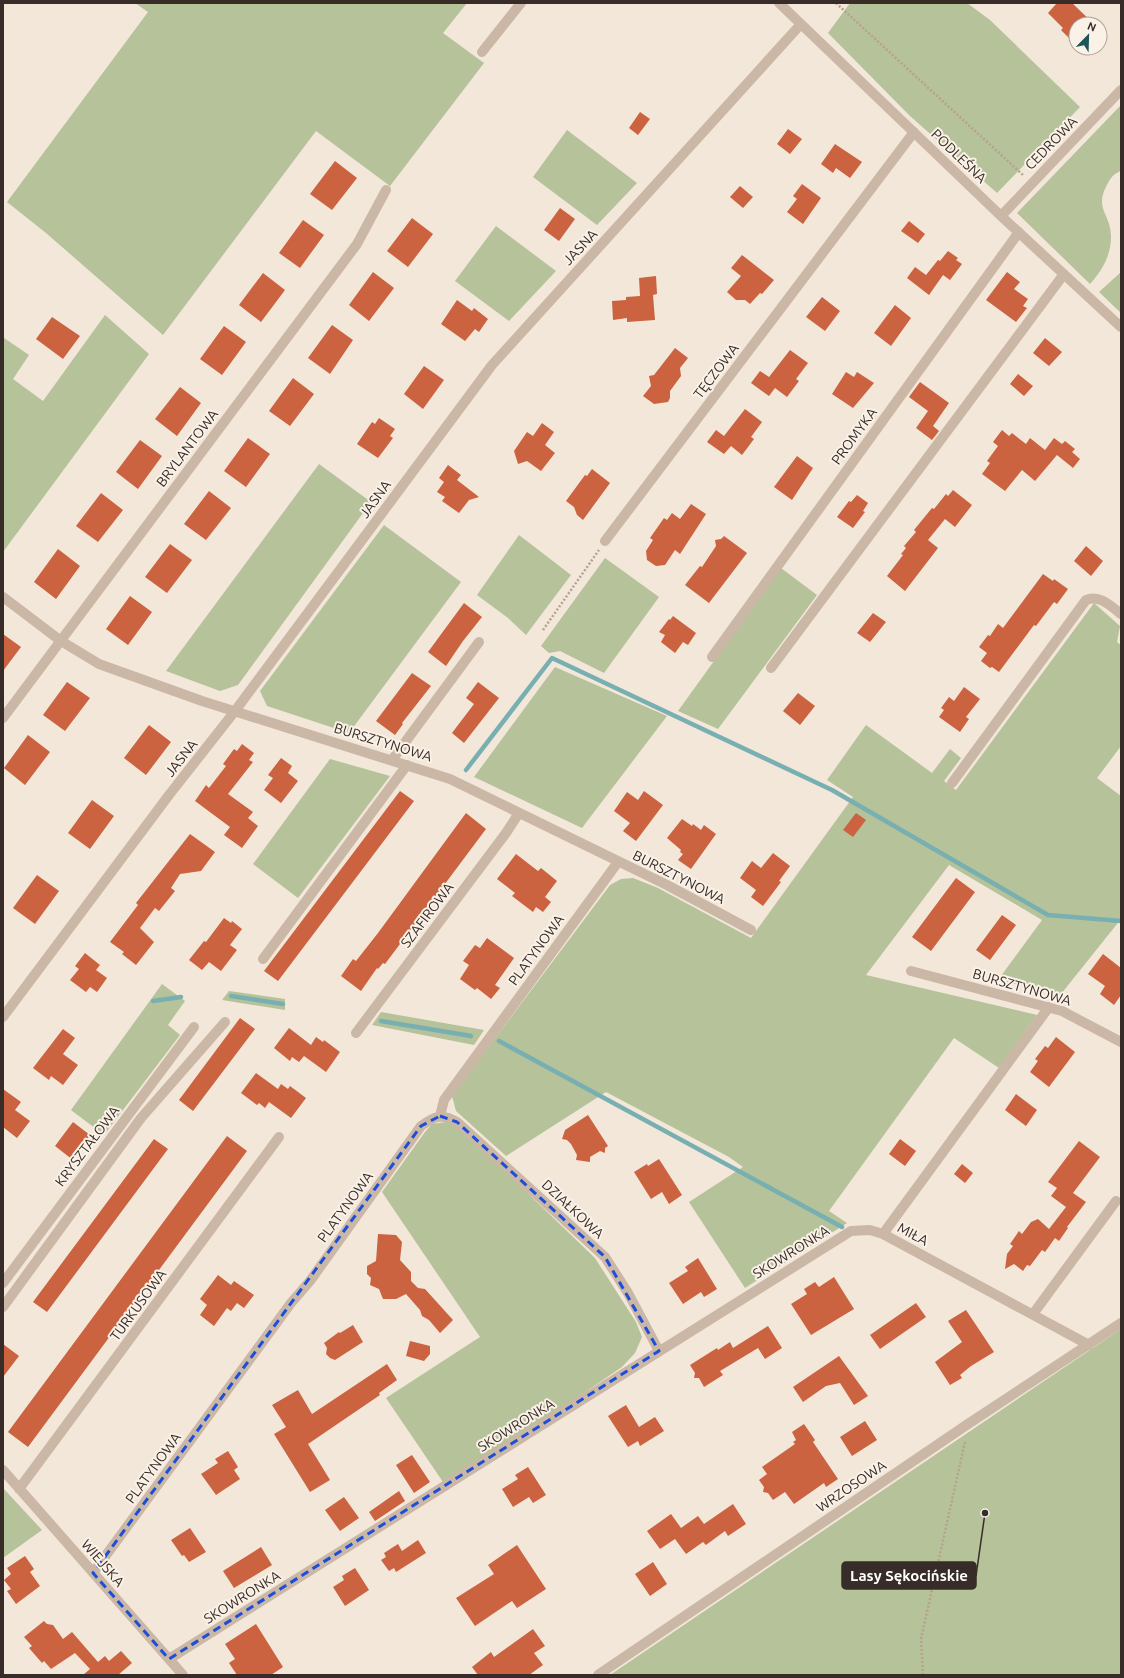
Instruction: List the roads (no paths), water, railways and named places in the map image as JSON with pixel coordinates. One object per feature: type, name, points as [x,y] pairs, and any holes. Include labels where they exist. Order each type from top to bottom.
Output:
[{"type":"street","points":[[482,52],[521,3]]},
{"type":"street","name":"PODLEŚNA","points":[[780,4],[1001,216],[1121,326]]},
{"type":"street","name":"JASNA","points":[[3,1016],[169,795],[235,711],[492,365],[801,24]]},
{"type":"street","name":"CEDROWA","points":[[1001,216],[1121,90]]},
{"type":"street","name":"TĘCZOWA","points":[[605,541],[914,132]]},
{"type":"street","name":"BRYLANTOWA","points":[[3,718],[357,244],[386,190]]},
{"type":"street","name":"PROMYKA","points":[[712,657],[1019,232]]},
{"type":"street","points":[[771,668],[1064,274]]},
{"type":"street","name":"BURSZTYNOWA","points":[[3,597],[61,641],[99,664],[202,701],[450,778],[667,885],[751,930]]},
{"type":"street","points":[[952,782],[1086,600],[1098,598],[1121,614]]},
{"type":"street","points":[[392,760],[480,642]]},
{"type":"street","points":[[263,959],[407,765]]},
{"type":"street","name":"SZAFIROWA","points":[[356,1033],[506,833],[519,813]]},
{"type":"street","name":"PLATYNOWA","points":[[93,1573],[291,1302],[310,1281],[420,1126],[440,1116],[444,1100],[618,862]]},
{"type":"street","name":"BURSZTYNOWA","points":[[911,971],[1048,1007],[1086,1023],[1121,1042]]},
{"type":"street","name":"MIŁA","points":[[1048,1007],[883,1234],[1089,1345]]},
{"type":"street","points":[[3,1307],[141,1118],[225,1022]]},
{"type":"street","name":"KRYSZTAŁOWA","points":[[3,1283],[194,1027]]},
{"type":"street","name":"DZIAŁKOWA","points":[[440,1116],[449,1117],[457,1122],[605,1257],[628,1293],[659,1351]]},
{"type":"street","name":"TURKUSOWA","points":[[19,1489],[279,1136]]},
{"type":"street","points":[[1033,1314],[1116,1201]]},
{"type":"street","name":"SKOWRONKA","points":[[169,1660],[851,1231],[870,1230],[883,1234]]},
{"type":"street","name":"WRZOSOWA","points":[[598,1675],[968,1424],[1121,1323]]},
{"type":"street","name":"WIEJSKA","points":[[3,1470],[183,1675]]},
{"type":"waterway","points":[[466,770],[552,658],[832,790],[1048,915],[1121,921]]},
{"type":"waterway","points":[[231,996],[283,1004]]},
{"type":"waterway","points":[[153,1001],[181,997]]},
{"type":"waterway","points":[[381,1021],[471,1036]]},
{"type":"waterway","points":[[499,1041],[842,1227]]},
{"type":"place","name":"Lasy Sękocińskie","points":[[985,1513]]}]
